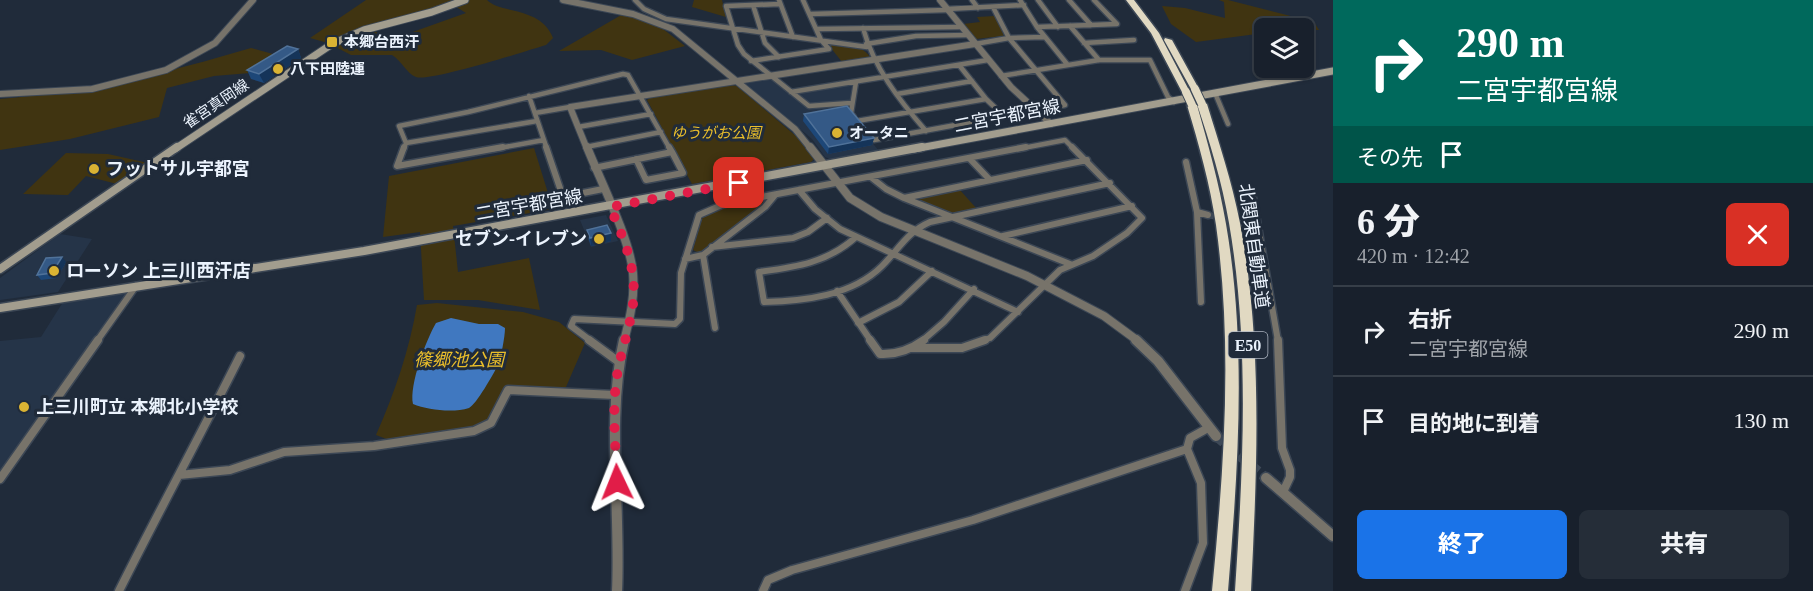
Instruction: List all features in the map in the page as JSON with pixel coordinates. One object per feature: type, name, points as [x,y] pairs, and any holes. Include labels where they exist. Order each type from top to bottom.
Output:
[{"type":"highway","name":"北関東自動車道","points":[[1130,0],[1155,33],[1191,91]]},
{"type":"highway","name":"北関東自動車道","points":[[1139,0],[1164,34],[1216,143],[1228,185],[1244,284],[1250,382],[1250,453],[1243,591]]},
{"type":"highway","name":"北関東自動車道","points":[[1197,104],[1215,182],[1227,259],[1230,310],[1232,441],[1220,591]]},
{"type":"main road","name":"雀宮真岡線","points":[[0,269],[332,44],[356,33],[421,16],[465,0]]},
{"type":"main road","name":"二宮宇都宮線","points":[[0,308],[364,251],[1333,71]]},
{"type":"street","points":[[0,94],[92,89],[135,80],[166,70],[215,43],[253,0]]},
{"type":"street","points":[[563,0],[639,15],[673,28],[795,129],[857,203],[882,217],[1044,284],[1104,316],[1131,335],[1158,361],[1216,436]]},
{"type":"street","points":[[635,0],[644,9],[666,19],[867,46],[916,36],[968,36]]},
{"type":"street","points":[[751,61],[829,50],[821,40],[803,0]]},
{"type":"street","points":[[940,0],[1001,76],[1051,124]]},
{"type":"street","points":[[972,0],[978,8]]},
{"type":"street","points":[[1002,0],[1006,6]]},
{"type":"street","points":[[1020,0],[1036,27],[1066,64]]},
{"type":"street","points":[[1038,0],[1058,27]]},
{"type":"street","points":[[1069,0],[1091,25]]},
{"type":"street","points":[[1036,27],[1117,24],[1095,0]]},
{"type":"street","points":[[793,37],[779,2],[726,6],[738,45],[751,61],[809,106],[851,102]]},
{"type":"street","points":[[753,5],[765,43],[779,57]]},
{"type":"street","points":[[810,14],[1024,5]]},
{"type":"street","points":[[856,82],[851,113],[874,140],[1065,105],[1009,38],[993,7]]},
{"type":"street","points":[[639,15],[644,9]]},
{"type":"street","points":[[1070,26],[1099,60]]},
{"type":"street","points":[[816,29],[961,27]]},
{"type":"street","points":[[863,28],[867,46],[885,77],[909,112],[926,131]]},
{"type":"street","points":[[535,113],[1009,38],[1044,37]]},
{"type":"street","points":[[1084,43],[1134,40]]},
{"type":"street","points":[[791,92],[988,60]]},
{"type":"street","points":[[1001,76],[1099,60],[1150,60],[1168,97],[1174,102]]},
{"type":"street","points":[[959,65],[986,99],[1004,116]]},
{"type":"street","points":[[544,140],[397,166],[405,143],[399,126],[622,74],[628,75],[641,96],[683,173],[646,180],[636,159]]},
{"type":"street","points":[[897,94],[972,81]]},
{"type":"street","points":[[1215,93],[1228,124]]},
{"type":"street","points":[[529,96],[563,197],[603,189]]},
{"type":"street","points":[[857,121],[986,99]]},
{"type":"street","points":[[570,107],[632,262],[633,304],[619,362],[615,395],[619,548],[617,591]]},
{"type":"street","points":[[578,127],[651,114]]},
{"type":"street","points":[[405,143],[537,121]]},
{"type":"street","points":[[586,147],[661,132]]},
{"type":"street","points":[[619,362],[571,326],[574,319],[597,318],[628,323],[675,324],[680,319],[681,273],[699,215],[724,204],[1065,140],[1110,183],[1142,218],[1127,233],[1093,256],[1070,264],[1044,284],[990,338],[962,348],[912,348]]},
{"type":"street","points":[[594,168],[672,152]]},
{"type":"street","points":[[970,159],[990,180]]},
{"type":"street","points":[[904,198],[1086,160]]},
{"type":"street","points":[[1186,162],[1197,212],[1201,302]]},
{"type":"street","points":[[872,178],[886,189],[904,198],[1070,264]]},
{"type":"street","points":[[856,237],[841,252],[824,260],[759,272],[764,302],[777,302],[837,291],[870,276],[902,239],[922,225],[951,216],[1110,183]]},
{"type":"street","points":[[799,190],[814,209],[856,237],[974,289],[1018,312]]},
{"type":"street","points":[[1252,192],[1278,340],[1282,448],[1290,470],[1290,477],[1283,492]]},
{"type":"street","points":[[685,259],[703,255],[765,207],[775,195]]},
{"type":"street","points":[[1002,236],[1132,206]]},
{"type":"street","points":[[1197,212],[1208,215]]},
{"type":"street","points":[[712,247],[793,238],[808,232],[827,218]]},
{"type":"street","points":[[1249,225],[1258,227]]},
{"type":"street","points":[[703,255],[715,328]]},
{"type":"street","points":[[858,322],[900,302],[913,293],[932,271]]},
{"type":"street","points":[[0,479],[136,286]]},
{"type":"street","points":[[837,291],[880,354],[888,357],[912,348],[950,318],[974,289]]},
{"type":"street","points":[[119,591],[174,480],[200,436],[240,356]]},
{"type":"street","points":[[179,475],[230,470],[284,452],[374,446],[474,431],[491,423],[508,390],[615,395]]},
{"type":"street","points":[[1185,591],[1203,543],[1201,483],[1187,449],[1190,438],[1208,428]]},
{"type":"street","points":[[764,591],[768,580],[792,570],[973,520],[1187,449]]},
{"type":"street","points":[[1266,478],[1333,536]]},
{"type":"shaded area","points":[[770,79],[789,94],[852,85],[848,113],[879,151],[830,159],[825,157],[812,139],[746,85],[747,81]]},
{"type":"shaded area","points":[[606,215],[618,241],[591,247],[580,220]]},
{"type":"shaded area","points":[[60,234],[92,239],[58,292],[0,300],[0,278]]},
{"type":"shaded area","name":"上三川町立 本郷北小学校","points":[[130,291],[0,472],[0,341],[41,337],[63,302]]},
{"type":"green space","points":[[366,0],[487,0],[539,21],[553,38],[546,45],[458,71],[416,77],[392,55],[351,55],[328,43],[310,38]],"holes":[[[450,3],[466,13],[393,39],[374,31]]]},
{"type":"green space","points":[[694,0],[722,0],[726,17],[692,7]]},
{"type":"green space","points":[[1219,0],[1228,0],[1298,18],[1254,18],[1254,34],[1196,42],[1171,24],[1162,6],[1185,8],[1225,18],[1224,2]]},
{"type":"green space","points":[[623,14],[654,22],[685,46],[632,60],[601,50],[559,51]]},
{"type":"green space","points":[[995,16],[1003,36],[976,39],[963,24],[980,22],[977,17]]},
{"type":"green space","points":[[827,43],[856,47],[862,49],[870,57],[842,62]]},
{"type":"green space","points":[[251,48],[273,54],[289,64],[276,71],[214,76],[167,88],[159,117],[70,139],[0,150],[0,99],[65,92],[127,80],[189,66]]},
{"type":"green space","name":"ゆうがお公園","points":[[737,86],[797,137],[814,159],[811,162],[692,184],[647,100],[651,97]]},
{"type":"green space","points":[[534,148],[553,209],[453,226],[458,272],[529,258],[540,310],[478,300],[424,300],[420,232],[383,237],[389,176]]},
{"type":"green space","name":"フットサル宇都宮","points":[[66,153],[108,154],[148,163],[117,184],[86,176],[68,195],[23,194]]},
{"type":"green space","points":[[959,189],[977,209],[949,213],[920,201],[919,197]]},
{"type":"green space","points":[[761,200],[765,203],[699,253],[693,250],[702,218],[707,212]]},
{"type":"green space","name":"篠郷池公園","points":[[437,303],[523,312],[559,322],[585,343],[566,387],[504,387],[488,421],[472,428],[389,440],[376,435],[401,371],[417,305]]},
{"type":"water","points":[[451,318],[479,324],[498,324],[505,328],[498,365],[480,395],[469,408],[441,410],[413,404],[412,396],[416,375],[428,340],[436,323]]},
{"type":"building","points":[[287,46],[298,49],[259,74],[247,70]]},
{"type":"building","name":"オータニ","points":[[847,106],[874,138],[829,147],[804,114]]},
{"type":"building","points":[[607,225],[611,233],[590,238],[587,230]]},
{"type":"building","points":[[62,257],[52,273],[37,275],[46,258]]},
{"type":"tunnel","points":[[1208,215],[1249,225]]},
{"type":"tunnel","points":[[1216,436],[1266,478]]},
{"type":"place","name":"本郷台西汗","points":[[332,42]]},
{"type":"place","name":"八下田陸運","points":[[278,69]]},
{"type":"place","name":"オータニ","points":[[837,133]]},
{"type":"place","name":"フットサル宇都宮","points":[[94,169]]},
{"type":"place","name":"セブン-イレブン","points":[[599,239]]},
{"type":"place","name":"ローソン 上三川西汗店","points":[[54,271]]},
{"type":"place","name":"上三川町立 本郷北小学校","points":[[24,407]]},
{"type":"route","points":[[617,482],[615,395],[621,354],[633,304],[633,272],[625,241],[610,207],[739,183]]}]
